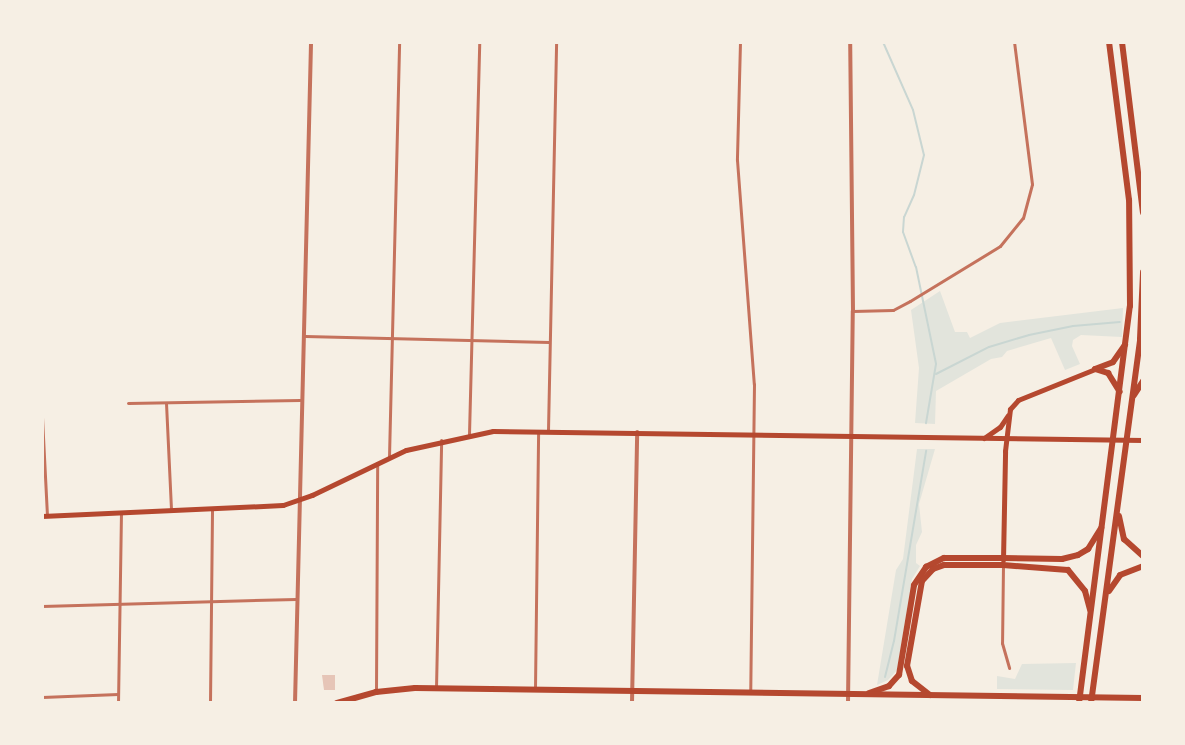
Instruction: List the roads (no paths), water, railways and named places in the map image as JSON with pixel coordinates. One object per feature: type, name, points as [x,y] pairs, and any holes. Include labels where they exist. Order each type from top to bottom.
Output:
[{"type":"highway","points":[[1079,703],[1129,338],[1129,200],[1109,42]]},
{"type":"highway","points":[[1122,42],[1143,213]]},
{"type":"highway","points":[[1091,703],[1140,339],[1143,272]]},
{"type":"highway","points":[[1095,369],[1113,362],[1129,338]]},
{"type":"highway","points":[[1140,339],[1143,355]]},
{"type":"highway","points":[[1095,369],[1108,373],[1122,395]]},
{"type":"highway","points":[[1132,398],[1143,381]]},
{"type":"highway","points":[[1118,509],[1124,539],[1143,556]]},
{"type":"highway","points":[[931,695],[912,681],[907,666],[922,581],[933,569],[944,565],[1062,559],[1078,555],[1098,536],[1106,513]]},
{"type":"highway","points":[[337,703],[376,692],[436,688],[750,693],[848,699],[889,686],[899,675],[914,585],[926,567],[944,558],[1058,567],[1076,576],[1090,607],[1090,627]]},
{"type":"highway","points":[[1104,605],[1112,584],[1120,575],[1143,566]]},
{"type":"highway","points":[[864,695],[1143,698]]},
{"type":"main road","points":[[984,438],[1000,427],[1018,400],[1095,369]]},
{"type":"main road","points":[[1003,561],[1008,414]]},
{"type":"main road","points":[[44,516],[270,507],[299,500],[389,457],[469,434],[637,432],[1143,440]]},
{"type":"street","points":[[295,703],[311,42]]},
{"type":"street","points":[[389,457],[399,42]]},
{"type":"street","points":[[469,434],[479,42]]},
{"type":"street","points":[[548,432],[556,42]]},
{"type":"street","points":[[740,42],[737,160],[753,362],[750,693]]},
{"type":"street","points":[[848,699],[853,311],[850,42]]},
{"type":"street","points":[[853,311],[893,310],[910,301],[1000,246],[1023,218],[1032,184],[1014,42]]},
{"type":"street","points":[[303,336],[549,342]]},
{"type":"street","points":[[128,403],[300,400]]},
{"type":"street","points":[[166,403],[171,512]]},
{"type":"street","points":[[42,417],[44,516]]},
{"type":"street","points":[[535,690],[538,432]]},
{"type":"street","points":[[632,703],[637,432]]},
{"type":"street","points":[[436,688],[441,440]]},
{"type":"street","points":[[376,692],[377,463]]},
{"type":"street","points":[[210,703],[212,510]]},
{"type":"street","points":[[118,703],[121,513]]},
{"type":"street","points":[[1003,561],[1002,643],[1009,668]]},
{"type":"street","points":[[42,606],[296,599]]},
{"type":"street","points":[[42,697],[118,694]]},
{"type":"waterway","points":[[883,42],[913,110],[924,155],[914,195],[904,217],[903,232],[916,267],[936,364],[926,423]]},
{"type":"waterway","points":[[936,374],[989,347],[1029,335],[1073,326],[1120,322]]},
{"type":"waterway","points":[[885,677],[894,641],[926,451]]}]
